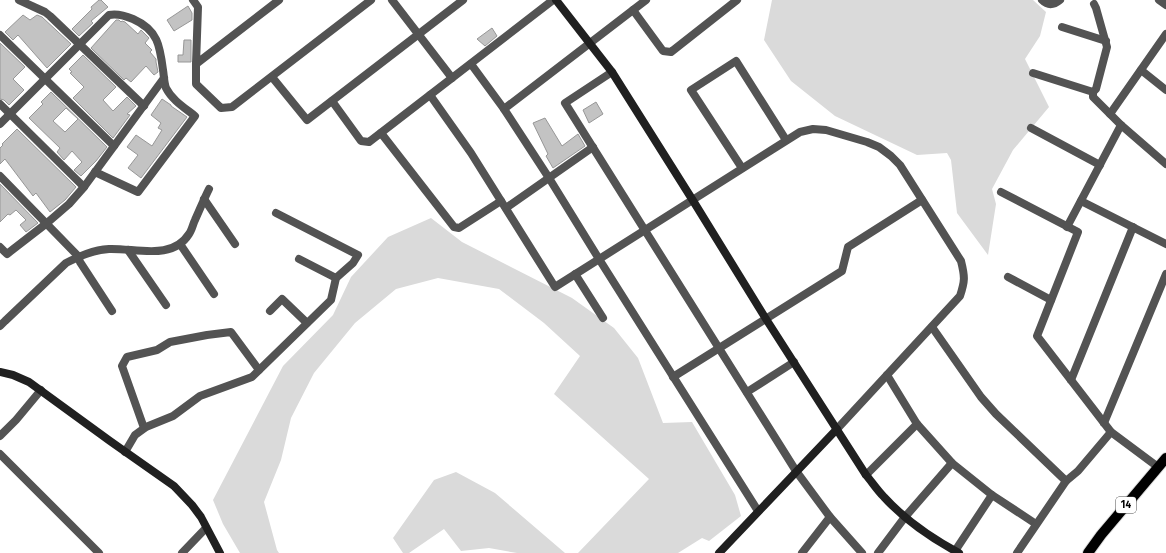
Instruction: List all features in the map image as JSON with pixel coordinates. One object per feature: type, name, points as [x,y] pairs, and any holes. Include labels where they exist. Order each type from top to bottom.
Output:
[{"type":"main road","name":"14","points":[[1088,553],[1101,535],[1166,458]]},
{"type":"street","points":[[19,0],[45,12],[50,16],[144,106]]},
{"type":"street","points":[[193,0],[198,7],[196,84],[221,108],[232,107],[371,0]]},
{"type":"street","points":[[196,64],[279,0]]},
{"type":"street","points":[[392,0],[452,78]]},
{"type":"street","points":[[272,77],[307,120],[463,0]]},
{"type":"street","points":[[332,101],[362,141],[369,142],[555,0],[612,72],[766,319],[866,475],[883,496],[905,517],[953,551],[992,495]]},
{"type":"street","points":[[504,109],[646,0]]},
{"type":"street","points":[[634,10],[663,50],[671,52],[737,0]]},
{"type":"street","points":[[1042,0],[1050,5],[1060,0]]},
{"type":"street","points":[[1159,0],[1166,5]]},
{"type":"street","points":[[1094,4],[1107,47],[1093,97],[1121,125],[1166,164]]},
{"type":"street","points":[[0,124],[110,15],[115,14],[128,17],[140,22],[150,29],[156,39],[161,55],[166,88],[176,101],[195,116],[138,192],[95,172]]},
{"type":"street","points":[[1062,27],[1106,41]]},
{"type":"street","points":[[1110,114],[1166,34]]},
{"type":"street","points":[[0,35],[114,146]]},
{"type":"street","points":[[742,168],[691,90],[736,61],[786,140]]},
{"type":"street","points":[[471,64],[504,109],[550,178],[599,259],[758,511]]},
{"type":"street","points":[[1141,70],[1166,90]]},
{"type":"street","points":[[612,72],[565,103],[796,471],[830,517],[862,553]]},
{"type":"street","points":[[1033,73],[1094,92]]},
{"type":"street","points":[[0,247],[7,254],[47,224],[70,204],[164,78]]},
{"type":"street","points":[[430,95],[471,153],[555,287],[786,140],[800,132],[813,129],[826,130],[879,147],[891,156],[900,165],[961,261],[964,271],[964,284],[960,296],[837,429],[719,553]]},
{"type":"street","points":[[0,104],[84,187]]},
{"type":"street","points":[[1067,227],[1121,125]]},
{"type":"street","points":[[1031,128],[1100,165]]},
{"type":"street","points":[[381,133],[454,227],[459,228],[550,178],[593,147]]},
{"type":"street","points":[[0,176],[78,256],[80,262],[112,311]]},
{"type":"street","points":[[0,326],[66,263],[78,256],[92,251],[109,249],[160,252],[171,249],[180,244],[189,234],[209,189]]},
{"type":"street","points":[[1000,192],[1078,232],[1037,336],[1111,432],[1158,467]]},
{"type":"street","points":[[204,198],[235,244]]},
{"type":"street","points":[[673,377],[842,272],[848,247],[922,200]]},
{"type":"street","points":[[1081,201],[1166,244]]},
{"type":"street","points":[[125,452],[135,435],[144,428],[172,416],[200,396],[252,377],[331,300],[336,278],[353,263],[358,255],[276,213]]},
{"type":"street","points":[[1071,380],[1133,227]]},
{"type":"street","points":[[180,244],[214,294]]},
{"type":"street","points":[[128,250],[166,305]]},
{"type":"street","points":[[299,259],[336,278]]},
{"type":"street","points":[[575,274],[603,318]]},
{"type":"street","points":[[1104,423],[1166,274]]},
{"type":"street","points":[[1008,277],[1051,300]]},
{"type":"street","points":[[270,312],[282,299],[307,323]]},
{"type":"street","points":[[932,327],[981,397],[996,414],[1066,481]]},
{"type":"street","points":[[144,428],[122,366],[127,357],[157,350],[170,342],[231,332],[259,370]]},
{"type":"street","points":[[747,392],[794,362]]},
{"type":"street","points":[[0,372],[13,375],[29,382],[174,486],[201,517],[220,553]]},
{"type":"street","points":[[887,375],[917,424],[952,463],[992,495],[1036,524]]},
{"type":"street","points":[[0,436],[16,420],[41,390]]},
{"type":"street","points":[[866,475],[917,424]]},
{"type":"street","points":[[1017,553],[1066,481],[1078,470],[1111,432]]},
{"type":"street","points":[[0,454],[99,553]]},
{"type":"street","points":[[878,553],[905,517],[952,463]]},
{"type":"street","points":[[802,553],[830,517]]},
{"type":"street","points":[[182,553],[206,528]]},
{"type":"shaded area","points":[[772,0],[1033,0],[1046,12],[1040,36],[1025,59],[1049,107],[1013,150],[992,189],[996,204],[988,255],[957,213],[951,160],[947,153],[917,155],[835,116],[791,81],[764,40]]},
{"type":"shaded area","points":[[431,218],[462,242],[572,298],[614,328],[638,358],[663,423],[692,422],[735,495],[741,516],[709,541],[702,538],[678,553],[578,553],[649,479],[554,394],[580,356],[544,323],[499,289],[438,278],[396,289],[355,323],[314,373],[291,418],[281,460],[264,502],[279,553],[240,553],[223,524],[213,500],[283,366],[333,315],[351,277],[388,237]]},
{"type":"shaded area","points":[[456,472],[495,493],[565,553],[517,553],[489,548],[461,551],[444,529],[409,553],[403,553],[393,538],[434,480]]},
{"type":"building","points":[[99,0],[101,0],[108,7],[91,21],[93,23],[79,36],[72,29]]},
{"type":"building","points":[[188,6],[192,13],[192,20],[174,31],[167,20]]},
{"type":"building","points":[[23,15],[30,20],[37,15],[42,17],[71,44],[47,68],[18,35],[13,40],[5,32]]},
{"type":"building","points":[[116,20],[125,22],[138,34],[141,30],[149,38],[145,43],[152,50],[150,52],[156,59],[158,72],[154,75],[146,66],[131,82],[126,78],[124,80],[91,48]]},
{"type":"building","points":[[492,28],[497,36],[485,46],[477,39]]},
{"type":"building","points":[[184,40],[191,40],[191,62],[178,62],[178,55],[183,55]]},
{"type":"building","points":[[0,43],[25,67],[13,79],[24,90],[9,105],[4,100],[0,99]]},
{"type":"building","points":[[83,55],[116,87],[103,100],[113,111],[127,97],[136,106],[127,114],[130,115],[113,138],[73,98],[84,87],[70,73],[72,72],[69,69]]},
{"type":"building","points":[[51,92],[107,147],[81,176],[74,170],[82,162],[72,151],[64,160],[57,152],[60,148],[29,118],[43,104],[41,102]],"holes":[[[66,108],[78,119],[65,132],[53,121]]]},
{"type":"building","points":[[162,99],[187,117],[141,178],[128,168],[138,155],[127,147],[136,135],[152,146],[162,130],[158,128],[161,123],[151,115]]},
{"type":"building","points":[[596,102],[603,114],[589,123],[583,110]]},
{"type":"building","points":[[545,118],[562,146],[578,134],[585,146],[553,168],[546,156],[548,154],[533,123]]},
{"type":"building","points":[[17,129],[76,187],[65,200],[50,212],[36,193],[33,196],[5,159],[0,164],[0,148]]},
{"type":"building","points":[[0,184],[38,223],[26,232],[20,225],[26,220],[16,210],[10,215],[8,214],[0,222]]}]
